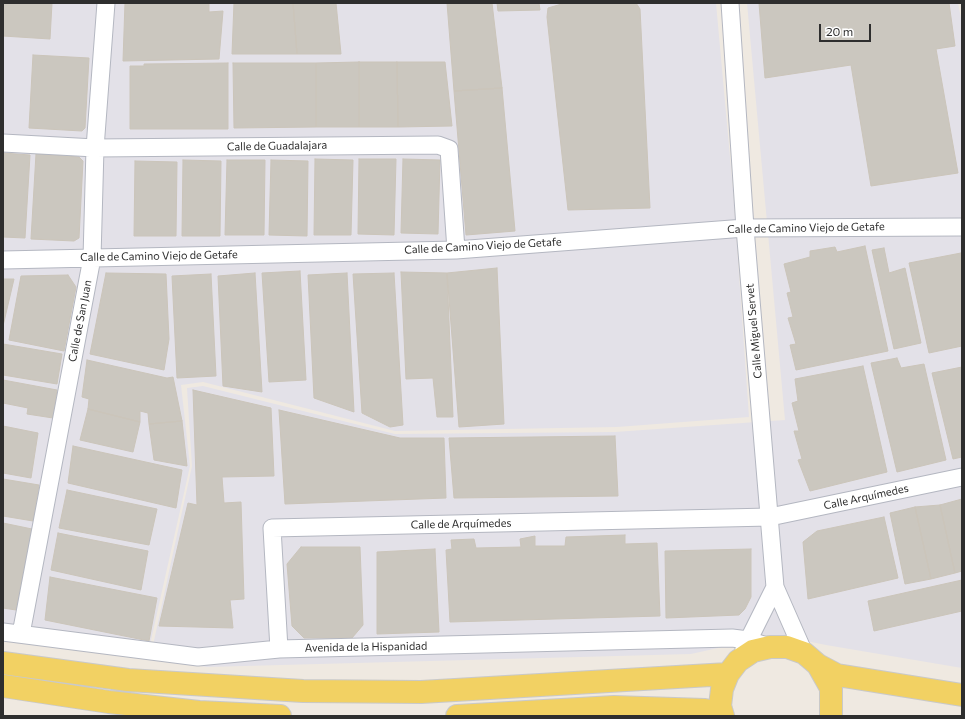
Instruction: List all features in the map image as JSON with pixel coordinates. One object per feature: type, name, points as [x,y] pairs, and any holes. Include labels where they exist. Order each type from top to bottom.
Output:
[{"type":"main road","points":[[723,716],[720,706],[722,689],[733,668],[753,652],[770,647],[787,647],[811,659],[837,675],[962,695]]},
{"type":"main road","points":[[811,659],[831,688],[831,716]]},
{"type":"main road","points":[[3,663],[128,680],[303,691],[421,692],[733,668]]},
{"type":"main road","points":[[3,686],[109,702],[199,712],[280,716]]},
{"type":"main road","points":[[457,716],[614,707],[705,710],[715,716]]},
{"type":"street","name":"Calle de San Juan","points":[[21,634],[92,258],[96,148],[106,3]]},
{"type":"street","name":"Calle Miguel Servet","points":[[730,3],[745,228],[775,587],[811,659]]},
{"type":"street","name":"Calle de Guadalajara","points":[[3,143],[96,148],[438,145],[448,149],[456,250]]},
{"type":"street","name":"Calle de Camino Viejo de Getafe","points":[[3,260],[456,250],[745,228],[962,227]]},
{"type":"street","name":"Calle Arquímedes","points":[[770,517],[962,477]]},
{"type":"street","name":"Calle de Arquímedes","points":[[278,649],[272,528],[770,517]]},
{"type":"street","points":[[733,668],[740,639],[775,587]]},
{"type":"street","name":"Avenida de la Hispanidad","points":[[3,632],[198,657],[278,649],[740,639],[770,647]]},
{"type":"shaded area","points":[[3,3],[716,3],[733,190],[749,417],[617,427],[395,431],[203,382],[181,385],[190,466],[147,658],[3,641]]},
{"type":"shaded area","points":[[747,3],[958,3],[962,23],[962,668],[776,635],[691,654],[207,667],[150,659],[192,466],[187,388],[203,386],[395,434],[615,432],[785,420]]},
{"type":"building","points":[[3,3],[52,3],[50,39],[3,36]]},
{"type":"building","points":[[125,3],[209,3],[209,12],[223,11],[219,59],[123,61]]},
{"type":"building","points":[[234,3],[293,3],[297,54],[232,54]]},
{"type":"building","points":[[293,3],[336,3],[341,54],[297,54]]},
{"type":"building","points":[[447,3],[492,3],[502,88],[454,91]]},
{"type":"building","points":[[497,3],[539,3],[540,10],[498,11]]},
{"type":"building","points":[[565,3],[636,3],[640,9],[650,208],[568,210],[547,17],[548,8]]},
{"type":"building","points":[[759,3],[949,3],[955,46],[936,49],[958,173],[871,186],[851,65],[765,78]]},
{"type":"building","points":[[33,55],[89,58],[85,128],[82,131],[29,128]]},
{"type":"building","points":[[359,62],[397,62],[398,127],[359,127]]},
{"type":"building","points":[[359,62],[359,127],[316,127],[316,63]]},
{"type":"building","points":[[397,62],[445,62],[452,126],[398,127]]},
{"type":"building","points":[[228,63],[228,129],[130,129],[130,66],[144,66],[144,64]]},
{"type":"building","points":[[233,63],[316,63],[316,127],[234,128]]},
{"type":"building","points":[[502,88],[515,231],[466,235],[454,91]]},
{"type":"building","points":[[3,153],[30,155],[25,238],[3,237]]},
{"type":"building","points":[[36,154],[79,157],[83,161],[79,238],[74,241],[31,239]]},
{"type":"building","points":[[315,159],[353,160],[351,235],[314,235]]},
{"type":"building","points":[[359,159],[396,159],[394,235],[358,234]]},
{"type":"building","points":[[403,159],[440,160],[438,234],[401,233]]},
{"type":"building","points":[[183,160],[221,161],[220,236],[182,236]]},
{"type":"building","points":[[227,160],[265,160],[264,235],[225,235]]},
{"type":"building","points":[[271,160],[308,161],[307,236],[269,235]]},
{"type":"building","points":[[135,161],[177,162],[176,236],[134,236]]},
{"type":"building","points":[[865,246],[888,351],[796,370],[790,345],[796,344],[788,318],[793,317],[787,293],[791,292],[784,264],[810,257],[810,251],[835,247],[837,252]]},
{"type":"building","points":[[884,248],[889,273],[905,268],[921,343],[894,349],[872,250]]},
{"type":"building","points":[[961,253],[962,346],[929,353],[909,263]]},
{"type":"building","points":[[497,268],[504,424],[459,427],[447,273]]},
{"type":"building","points":[[300,271],[306,380],[269,382],[262,273]]},
{"type":"building","points":[[401,272],[447,273],[453,417],[437,417],[433,378],[406,379]]},
{"type":"building","points":[[106,273],[166,274],[169,339],[164,370],[90,354]]},
{"type":"building","points":[[255,273],[262,392],[223,386],[218,276]]},
{"type":"building","points":[[347,273],[354,412],[314,398],[308,275]]},
{"type":"building","points":[[394,273],[403,425],[390,427],[362,413],[353,274]]},
{"type":"building","points":[[211,274],[216,376],[177,378],[172,276]]},
{"type":"building","points":[[68,275],[76,287],[64,351],[9,340],[21,276]]},
{"type":"building","points":[[3,279],[14,279],[3,326]]},
{"type":"building","points":[[3,344],[62,354],[57,384],[3,375]]},
{"type":"building","points":[[897,358],[901,368],[924,364],[946,460],[897,472],[871,363]]},
{"type":"building","points":[[87,360],[167,378],[173,377],[182,421],[149,424],[148,413],[140,411],[140,422],[88,409],[89,399],[82,397]]},
{"type":"building","points":[[863,366],[887,472],[810,491],[798,460],[802,459],[794,431],[799,431],[792,403],[798,401],[795,379]]},
{"type":"building","points":[[962,367],[962,457],[953,459],[932,373]]},
{"type":"building","points":[[3,380],[57,390],[53,418],[27,414],[28,408],[3,403]]},
{"type":"building","points":[[193,390],[271,408],[274,476],[222,477],[224,503],[241,502],[244,599],[230,600],[233,628],[159,626],[188,503],[197,505]]},
{"type":"building","points":[[88,409],[140,422],[133,452],[80,440]]},
{"type":"building","points":[[279,410],[400,438],[444,438],[446,498],[285,504]]},
{"type":"building","points":[[182,421],[187,466],[154,460],[149,424]]},
{"type":"building","points":[[3,426],[38,433],[31,478],[3,473]]},
{"type":"building","points":[[615,436],[618,496],[454,498],[449,438]]},
{"type":"building","points":[[73,446],[182,470],[176,508],[68,483]]},
{"type":"building","points":[[3,479],[39,485],[33,521],[3,516]]},
{"type":"building","points":[[67,490],[157,509],[149,545],[59,528]]},
{"type":"building","points":[[962,499],[962,571],[955,573],[940,505]]},
{"type":"building","points":[[940,505],[955,573],[931,579],[915,507]]},
{"type":"building","points":[[915,507],[931,579],[905,584],[890,513]]},
{"type":"building","points":[[884,517],[898,578],[808,599],[803,542],[817,531]]},
{"type":"building","points":[[3,523],[32,529],[16,610],[3,608]]},
{"type":"building","points":[[58,533],[148,551],[141,590],[51,570]]},
{"type":"building","points":[[625,535],[625,544],[657,543],[660,616],[450,622],[446,550],[452,549],[451,540],[474,539],[476,548],[521,547],[520,539],[535,536],[535,546],[565,546],[566,537]]},
{"type":"building","points":[[301,547],[360,547],[363,625],[352,638],[304,638],[292,626],[287,564]]},
{"type":"building","points":[[435,549],[439,632],[377,634],[377,552]]},
{"type":"building","points":[[751,549],[751,597],[745,609],[739,615],[666,618],[665,551]]},
{"type":"building","points":[[50,577],[157,598],[149,641],[45,620]]},
{"type":"building","points":[[962,580],[962,611],[874,631],[868,601]]}]
